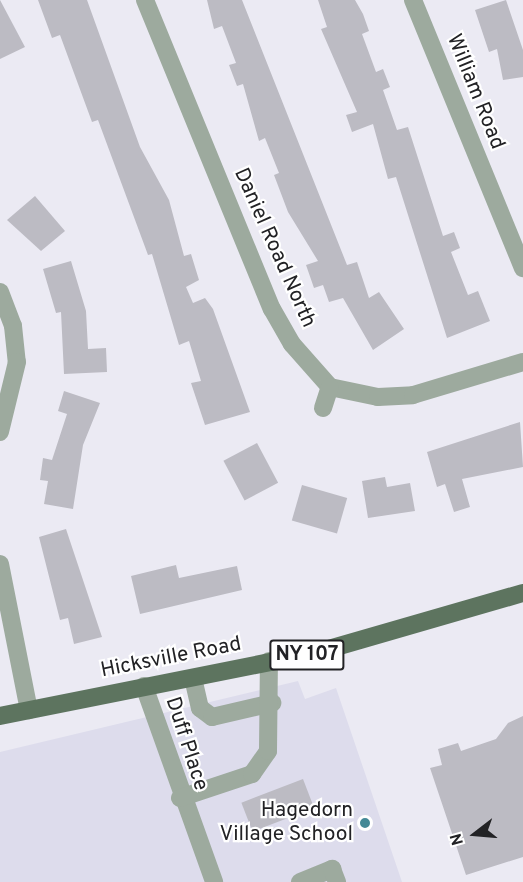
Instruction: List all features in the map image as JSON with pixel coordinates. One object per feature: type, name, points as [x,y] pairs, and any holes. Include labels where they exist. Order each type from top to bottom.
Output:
[{"type":"main road","name":"Hicksville Road","points":[[0,716],[315,653],[523,593]]},
{"type":"street","name":"Daniel Road North","points":[[145,0],[273,309],[292,344],[330,387]]},
{"type":"street","name":"William Road","points":[[413,0],[523,268]]},
{"type":"street","points":[[0,292],[13,326],[17,362],[0,432]]},
{"type":"street","points":[[323,408],[330,387],[378,398],[413,395],[523,362]]},
{"type":"street","points":[[0,564],[28,710]]},
{"type":"street","points":[[180,798],[252,774],[268,751],[272,703],[269,661]]},
{"type":"street","points":[[193,678],[200,708],[212,717],[272,703]]},
{"type":"street","name":"Duff Place","points":[[135,688],[214,882]]},
{"type":"street","points":[[300,882],[332,869],[337,882]]},
{"type":"shaded area","points":[[298,681],[305,699],[336,688],[402,882],[0,882],[0,752]]},
{"type":"building","points":[[0,0],[25,47],[0,59]]},
{"type":"building","points":[[38,0],[87,0],[140,147],[169,200],[184,256],[191,254],[199,280],[186,287],[193,303],[205,298],[213,309],[250,412],[205,425],[191,383],[201,381],[189,341],[179,345],[152,254],[148,255],[98,120],[92,122],[60,35],[52,38]]},
{"type":"building","points":[[207,0],[242,0],[347,265],[357,262],[369,298],[379,292],[404,329],[373,350],[343,298],[329,302],[323,285],[314,288],[306,265],[318,261],[288,212],[274,175],[279,173],[265,138],[259,141],[243,84],[237,86],[229,65],[236,63],[222,26],[214,29]]},
{"type":"building","points":[[318,0],[355,0],[363,14],[369,31],[362,34],[376,72],[383,69],[390,87],[383,90],[397,130],[408,127],[443,236],[454,232],[460,248],[451,252],[468,295],[478,291],[490,321],[447,338],[396,177],[388,179],[373,124],[352,132],[346,115],[357,112],[321,29],[327,27]]},
{"type":"building","points":[[506,0],[523,50],[523,77],[503,80],[497,49],[489,52],[475,10]]},
{"type":"building","points":[[35,196],[65,231],[41,251],[7,220]]},
{"type":"building","points":[[71,261],[86,311],[88,349],[106,348],[107,372],[64,374],[61,312],[56,313],[43,269]]},
{"type":"building","points":[[64,391],[100,403],[83,445],[73,509],[44,504],[48,481],[40,480],[43,458],[52,460],[67,414],[58,411]]},
{"type":"building","points":[[520,422],[523,467],[462,479],[470,507],[454,512],[445,484],[437,487],[427,452]]},
{"type":"building","points":[[257,443],[278,483],[245,501],[223,461]]},
{"type":"building","points":[[385,477],[387,487],[410,483],[415,511],[368,518],[362,481]]},
{"type":"building","points":[[302,485],[347,498],[337,534],[292,521]]},
{"type":"building","points":[[66,529],[102,637],[74,644],[68,618],[60,620],[39,537]]},
{"type":"building","points":[[176,565],[179,578],[237,566],[242,590],[140,614],[131,576]]},
{"type":"building","points":[[523,716],[523,857],[466,875],[430,768],[442,765],[438,749],[458,743],[461,751],[496,739],[508,723]]},
{"type":"building","points":[[303,779],[314,808],[252,832],[241,803]]},
{"type":"place","name":"Hagedorn Village School","points":[[365,823]]}]
